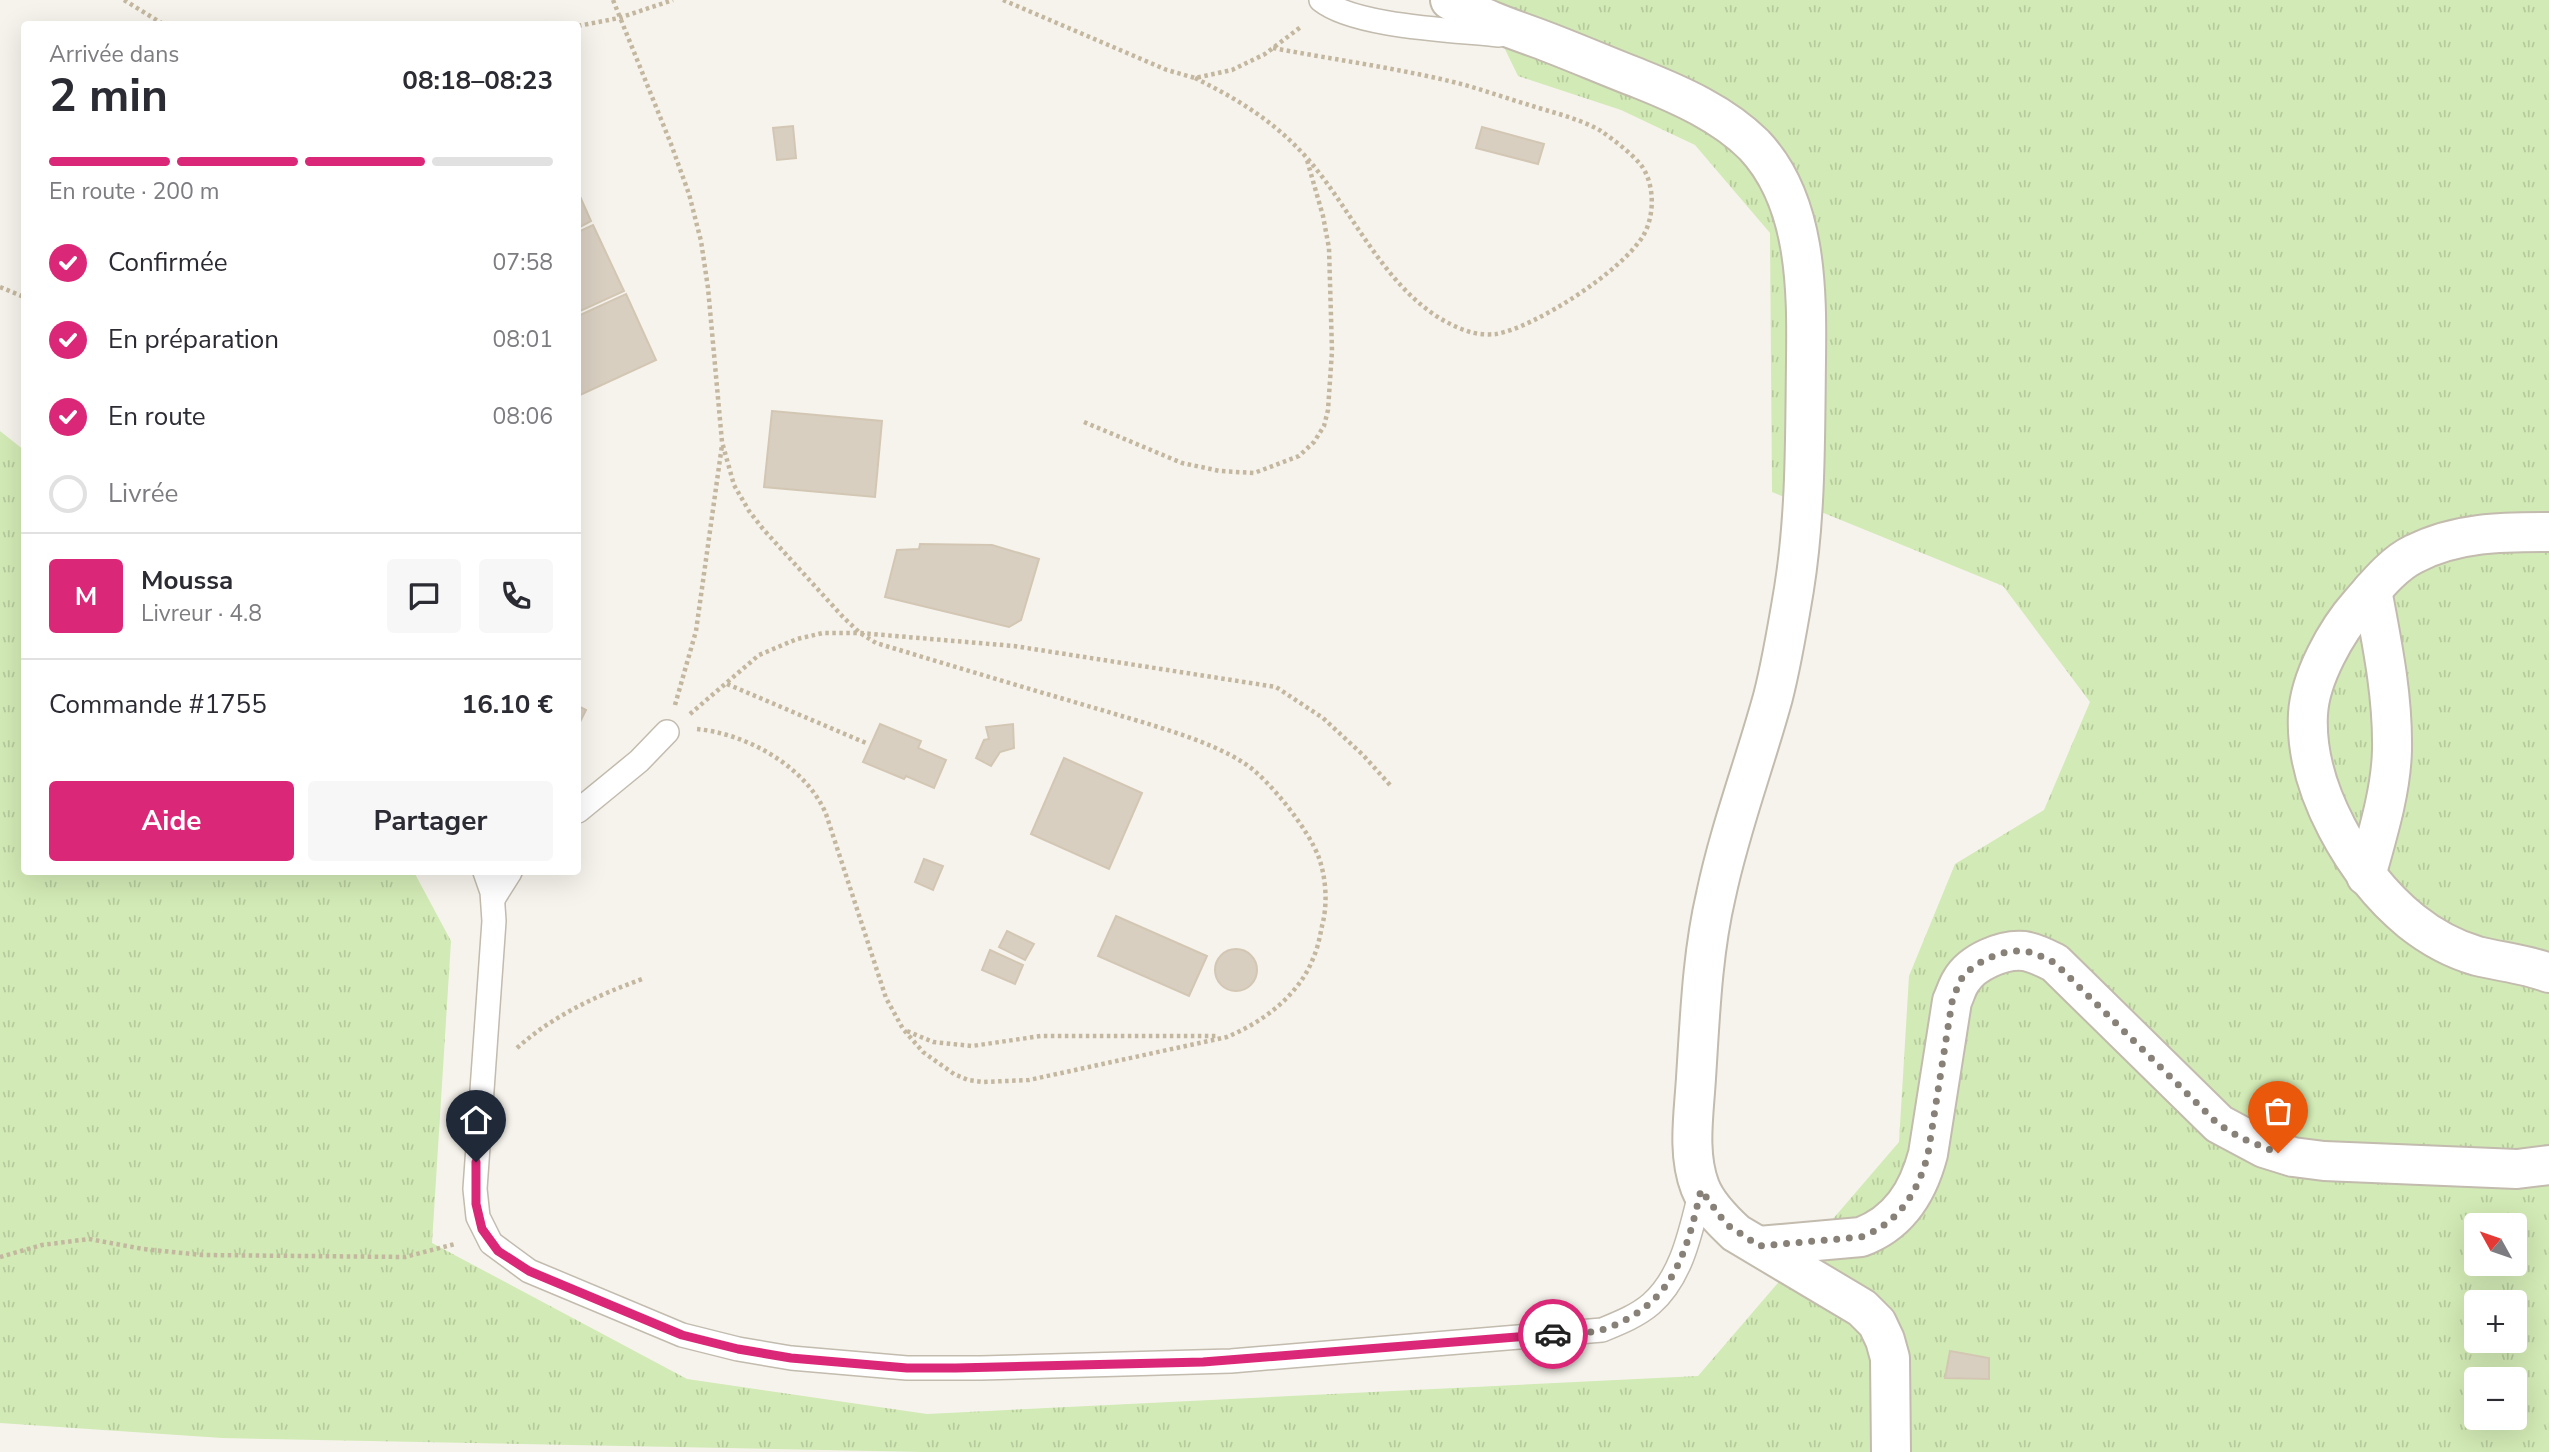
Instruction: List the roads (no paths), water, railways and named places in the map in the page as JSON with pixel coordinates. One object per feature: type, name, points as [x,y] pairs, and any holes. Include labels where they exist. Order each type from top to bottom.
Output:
[{"type":"street","points":[[1450,0],[1499,26],[1537,38],[1673,93],[1709,112],[1739,132],[1769,164],[1784,192],[1794,221],[1804,273],[1807,313],[1799,547],[1774,694],[1723,866],[1707,946],[1692,1138],[1695,1171],[1701,1190],[1726,1224],[1869,1314],[1885,1340],[1889,1357],[1891,1452]]},
{"type":"street","points":[[2549,532],[2461,536],[2411,555],[2372,590],[2350,615],[2331,645],[2308,711],[2309,748],[2318,783],[2340,831],[2367,876],[2403,914],[2433,938],[2475,955],[2549,974]]},
{"type":"street","points":[[2367,876],[2381,821],[2392,753],[2385,659],[2372,590]]},
{"type":"street","points":[[1759,1246],[1861,1237],[1874,1232],[1901,1210],[1922,1176],[1928,1154],[1950,1014],[1961,979],[1976,966],[1998,954],[2022,951],[2040,955],[2055,963],[2218,1124],[2264,1149],[2292,1157],[2324,1161],[2517,1169],[2549,1165]]},
{"type":"lane","points":[[1325,3],[1348,15],[1409,25],[1537,38]]},
{"type":"lane","points":[[581,809],[639,761],[667,732]]},
{"type":"lane","points":[[486,875],[493,899],[494,926],[475,1189],[478,1217],[498,1251],[529,1271],[682,1335],[738,1349],[791,1358],[907,1368],[981,1368],[1231,1361],[1602,1330],[1635,1315],[1652,1303],[1670,1280],[1686,1249],[1701,1190]]},
{"type":"lane","points":[[493,899],[508,875]]}]
